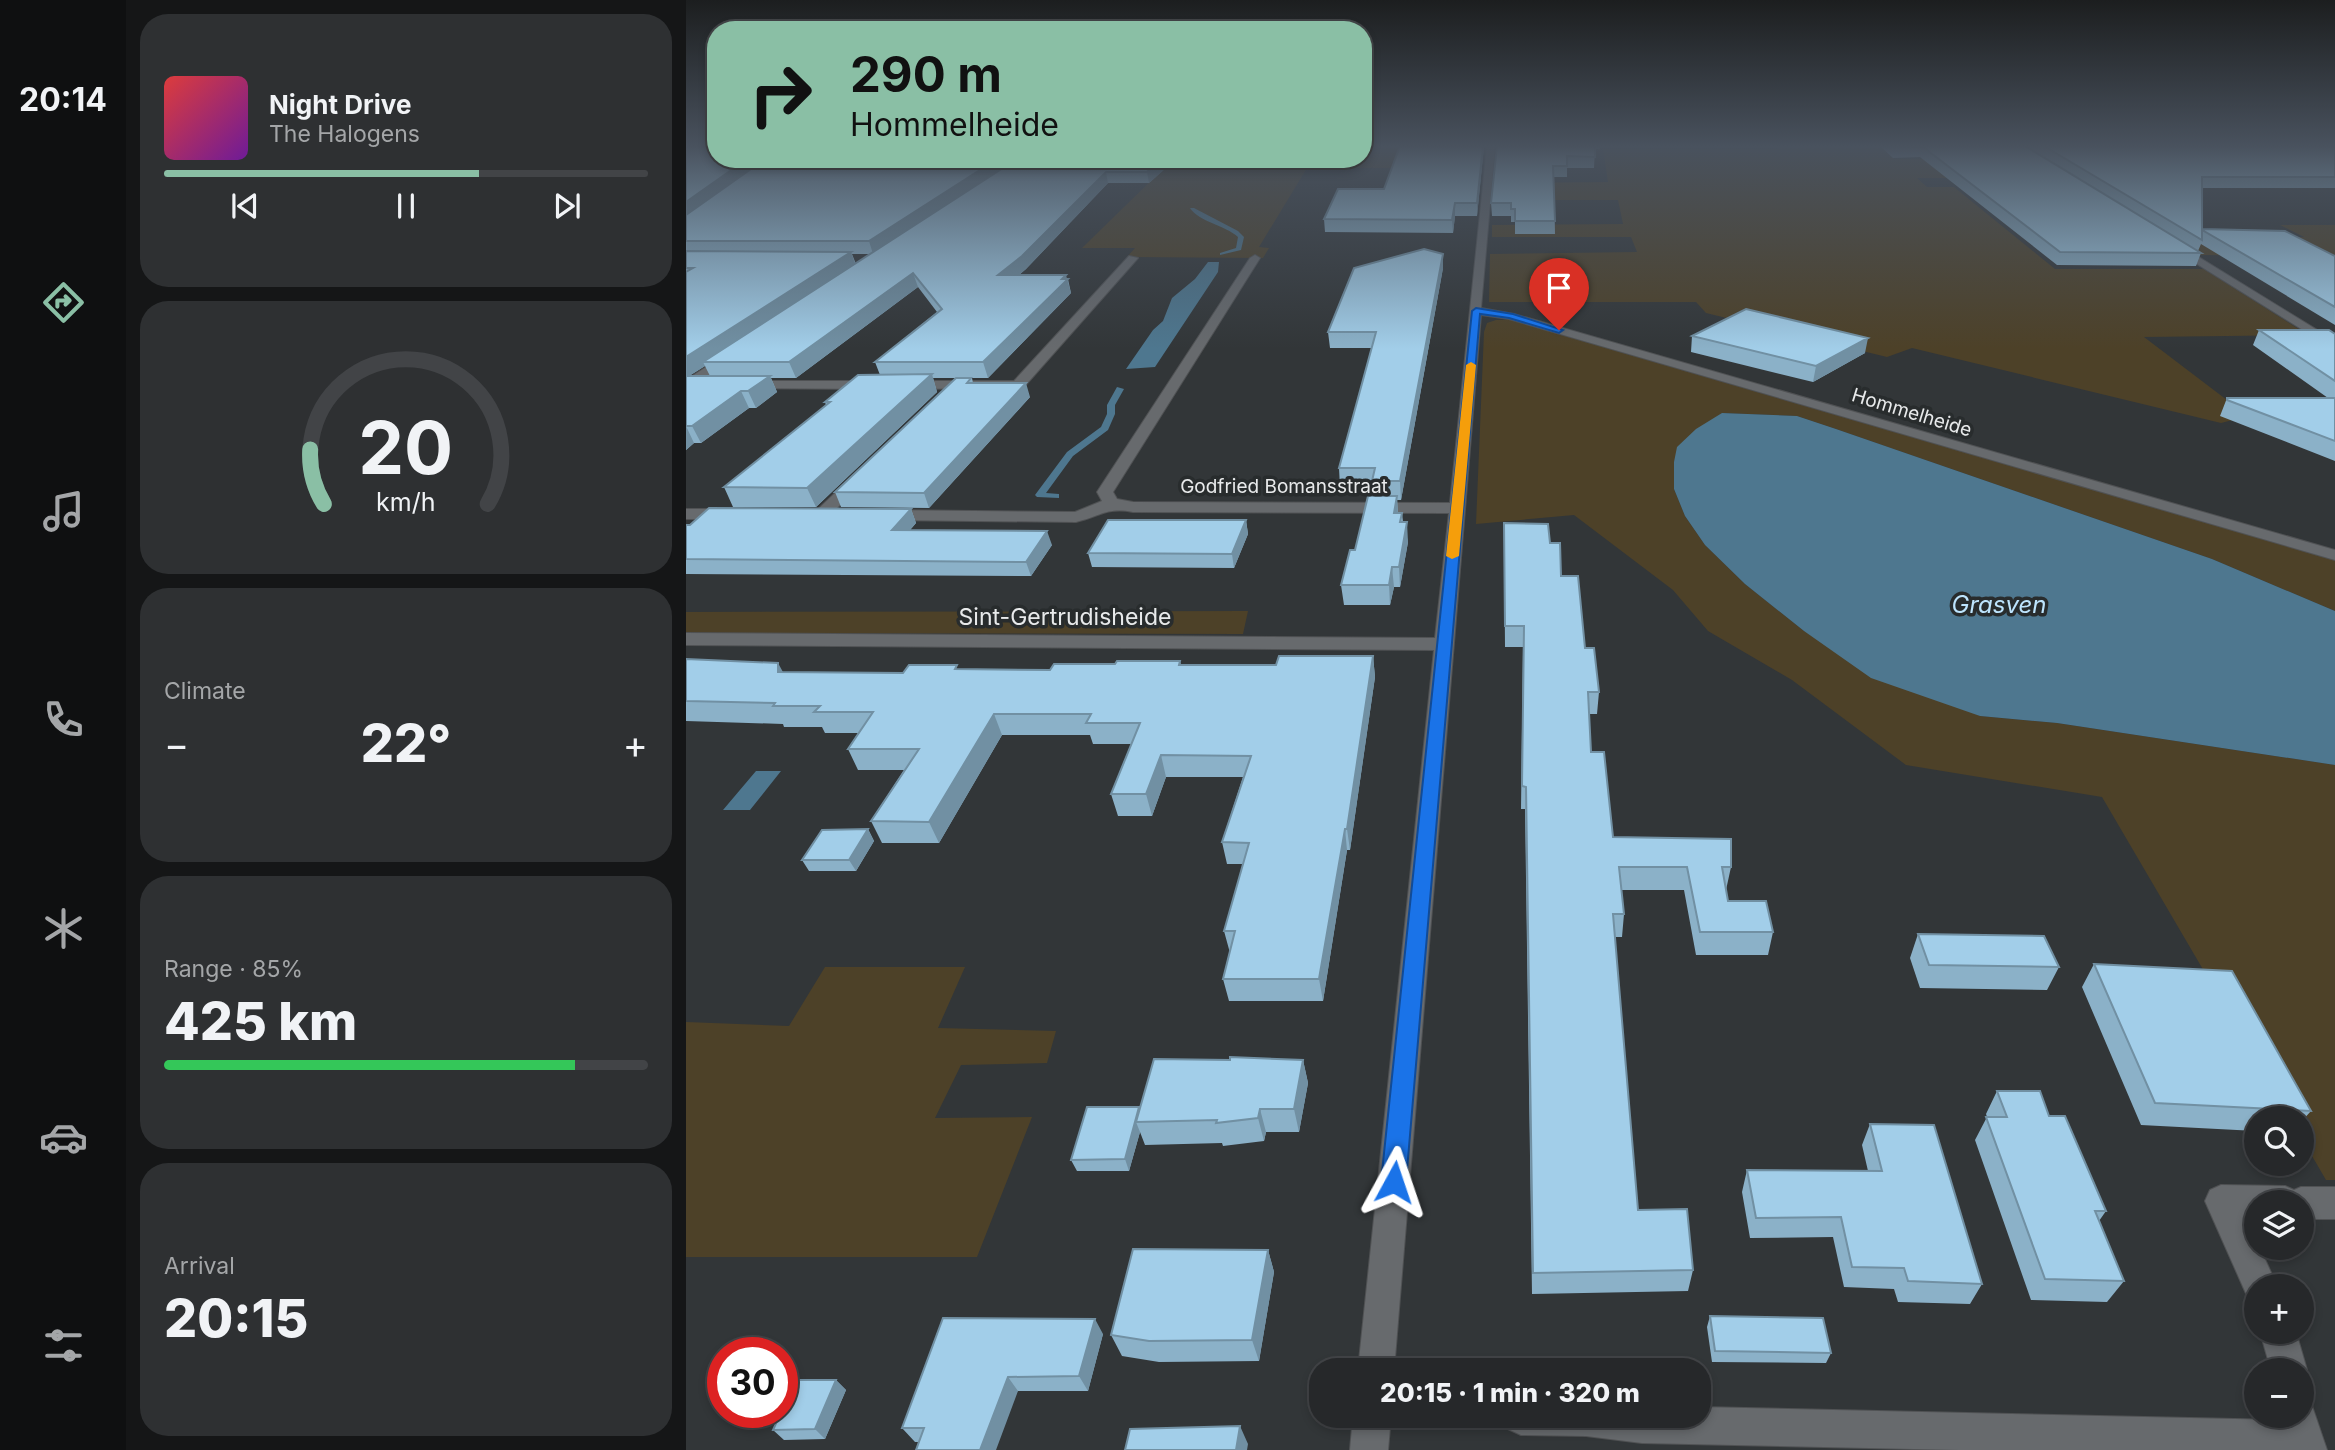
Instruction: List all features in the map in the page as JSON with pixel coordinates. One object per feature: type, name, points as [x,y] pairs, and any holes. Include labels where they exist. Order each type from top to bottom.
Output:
[{"type":"street","points":[[1377,1358],[1485,214]]},
{"type":"street","points":[[2160,238],[2335,346]]},
{"type":"street","points":[[686,385],[1018,385],[1133,258]]},
{"type":"street","points":[[1111,503],[1105,492],[1255,258]]},
{"type":"street","name":"Hommelheide","points":[[1476,311],[1510,316],[2335,555]]},
{"type":"street","points":[[686,385],[741,349]]},
{"type":"street","points":[[936,404],[955,386]]},
{"type":"street","points":[[848,515],[814,515],[869,469]]},
{"type":"street","name":"Godfried Bomansstraat","points":[[874,515],[1076,517],[1111,503],[1147,507],[1457,508]]},
{"type":"street","points":[[686,514],[753,514]]},
{"type":"street","name":"Sint-Gertrudisheide","points":[[686,639],[1443,643]]},
{"type":"street","points":[[2244,1201],[2221,1201],[2244,1251]]},
{"type":"street","points":[[2314,1202],[2335,1203]]},
{"type":"street","points":[[1711,1425],[2303,1435]]},
{"type":"street","points":[[1369,1450],[1371,1428]]},
{"type":"shaded area","points":[[1117,214],[1279,214],[1259,247],[1269,248],[1263,258],[1127,257],[1135,248],[1082,248]]},
{"type":"shaded area","points":[[1621,214],[1987,214],[2055,269],[2204,269],[2308,335],[2144,337],[2248,416],[2221,423],[1912,348],[1887,357],[1706,313],[1696,302],[1489,302],[1490,254],[1637,252],[1631,237],[1492,237],[1492,225],[1623,224]]},
{"type":"shaded area","points":[[2280,225],[2335,225],[2335,256],[2194,255],[2168,238],[2304,237]]},
{"type":"shaded area","points":[[1510,320],[2335,560],[2335,611],[2212,559],[1797,416],[1722,413],[1674,462],[1674,489],[1685,516],[1705,545],[1745,584],[1804,631],[1980,716],[2057,723],[2335,765],[2335,1180],[2326,1180],[2314,1159],[2314,1106],[2283,1106],[2102,797],[1906,765],[1792,680],[1708,631],[1673,590],[1574,515],[1476,524],[1484,332],[1487,323]]},
{"type":"shaded area","points":[[1248,611],[1243,634],[686,633],[686,612]]},
{"type":"shaded area","points":[[825,967],[965,967],[938,1028],[1056,1031],[1047,1063],[961,1065],[935,1118],[1032,1117],[977,1257],[686,1257],[686,1022],[789,1026]]},
{"type":"water","points":[[1208,262],[1219,262],[1218,272],[1155,367],[1126,369],[1153,330],[1163,321],[1172,298],[1195,279]]},
{"type":"water","name":"Grasven","points":[[1722,413],[1797,416],[2212,559],[2335,611],[2335,765],[2057,723],[1980,716],[1871,678],[1804,631],[1745,584],[1705,545],[1685,516],[1674,489],[1677,447],[1696,429]]},
{"type":"water","points":[[756,771],[781,771],[750,810],[723,810]]},
{"type":"building","points":[[912,214],[869,241],[686,241],[686,215]]},
{"type":"building","points":[[932,214],[1064,214],[1022,256],[998,275],[1066,275],[1062,279],[1068,279],[983,362],[875,362],[942,309],[913,273],[789,362],[703,362]]},
{"type":"building","points":[[1326,214],[1453,214],[1452,220],[1324,219]]},
{"type":"building","points":[[1515,214],[1555,214],[1555,221],[1515,221]]},
{"type":"building","points":[[2010,214],[2136,214],[2201,253],[2060,252]]},
{"type":"building","points":[[2158,214],[2202,214],[2202,229],[2285,231],[2335,256],[2335,307],[2202,230],[2202,240]]},
{"type":"building","points":[[1424,249],[1443,254],[1400,481],[1372,481],[1375,468],[1339,468],[1376,332],[1328,332],[1354,268]]},
{"type":"building","points":[[686,251],[851,252],[686,357],[686,272],[693,268],[686,268]]},
{"type":"building","points":[[1746,309],[1868,338],[1816,366],[1692,336]]},
{"type":"building","points":[[2259,330],[2329,330],[2335,334],[2335,381]]},
{"type":"building","points":[[932,374],[807,488],[724,487],[830,402],[825,402],[858,375]]},
{"type":"building","points":[[686,376],[770,376],[748,391],[741,391],[692,426],[686,426]]},
{"type":"building","points":[[956,378],[971,378],[967,383],[1026,383],[924,493],[835,492]]},
{"type":"building","points":[[2335,398],[2335,441],[2227,400]]},
{"type":"building","points":[[1368,496],[1397,496],[1394,513],[1402,513],[1400,522],[1407,522],[1399,567],[1392,567],[1389,585],[1341,585],[1350,550],[1355,550]]},
{"type":"building","points":[[709,508],[911,509],[892,530],[1047,531],[1026,562],[686,559],[686,525],[690,525]]},
{"type":"building","points":[[1108,520],[1246,520],[1232,554],[1088,553]]},
{"type":"building","points":[[1504,523],[1548,524],[1550,543],[1560,543],[1561,576],[1578,576],[1585,648],[1594,648],[1599,692],[1588,692],[1591,752],[1604,752],[1613,837],[1731,839],[1731,867],[1722,867],[1728,901],[1766,901],[1773,932],[1700,932],[1687,867],[1619,867],[1624,914],[1613,914],[1638,1210],[1687,1209],[1693,1270],[1533,1273],[1526,787],[1522,786],[1524,626],[1505,626]]},
{"type":"building","points":[[1279,656],[1373,656],[1347,829],[1319,979],[1223,979],[1235,931],[1224,931],[1249,843],[1222,842],[1251,756],[1161,755],[1146,794],[1111,794],[1140,723],[1086,723],[1091,714],[994,714],[929,822],[871,821],[919,749],[848,749],[873,712],[814,712],[820,706],[686,701],[686,659],[778,663],[778,672],[903,673],[909,665],[957,665],[955,669],[1050,670],[1054,664],[1115,664],[1117,661],[1180,661],[1179,665],[1276,665]]},
{"type":"building","points":[[868,829],[849,860],[802,860],[822,830]]},
{"type":"building","points":[[1918,934],[2044,936],[2059,967],[1929,965]]},
{"type":"building","points":[[2094,964],[2232,971],[2308,1106],[2244,1108],[2155,1103]]},
{"type":"building","points":[[1230,1057],[1303,1060],[1294,1109],[1260,1109],[1258,1118],[1216,1123],[1217,1120],[1136,1122],[1154,1059],[1230,1060]]},
{"type":"building","points":[[1997,1091],[2040,1091],[2049,1116],[2065,1116],[2106,1211],[2095,1211],[2124,1281],[2045,1279],[1986,1117],[2007,1117]]},
{"type":"building","points":[[1087,1107],[1139,1107],[1125,1159],[1071,1160]]},
{"type":"building","points":[[1870,1124],[1934,1125],[1982,1284],[1908,1281],[1904,1268],[1852,1267],[1841,1217],[1756,1218],[1747,1170],[1882,1171]]},
{"type":"building","points":[[1133,1249],[1268,1250],[1252,1340],[1149,1341],[1111,1335]]},
{"type":"building","points":[[1710,1316],[1823,1318],[1831,1353],[1715,1351]]},
{"type":"building","points":[[943,1318],[1095,1319],[1079,1376],[1008,1377],[980,1450],[916,1450],[924,1428],[902,1428]]},
{"type":"building","points":[[798,1380],[836,1380],[815,1429],[773,1430],[798,1428]]},
{"type":"building","points":[[1240,1426],[1236,1450],[1125,1450],[1130,1429]]},
{"type":"waterway","points":[[1200,214],[1230,228],[1241,237],[1239,249],[1222,254]]},
{"type":"waterway","points":[[1056,496],[1040,495],[1070,454],[1105,428],[1111,414],[1111,405],[1120,389]]},
{"type":"slow traffic","points":[[1452,556],[1471,365]]},
{"type":"route","points":[[1394,1182],[1476,311],[1510,316],[1559,330]]}]
